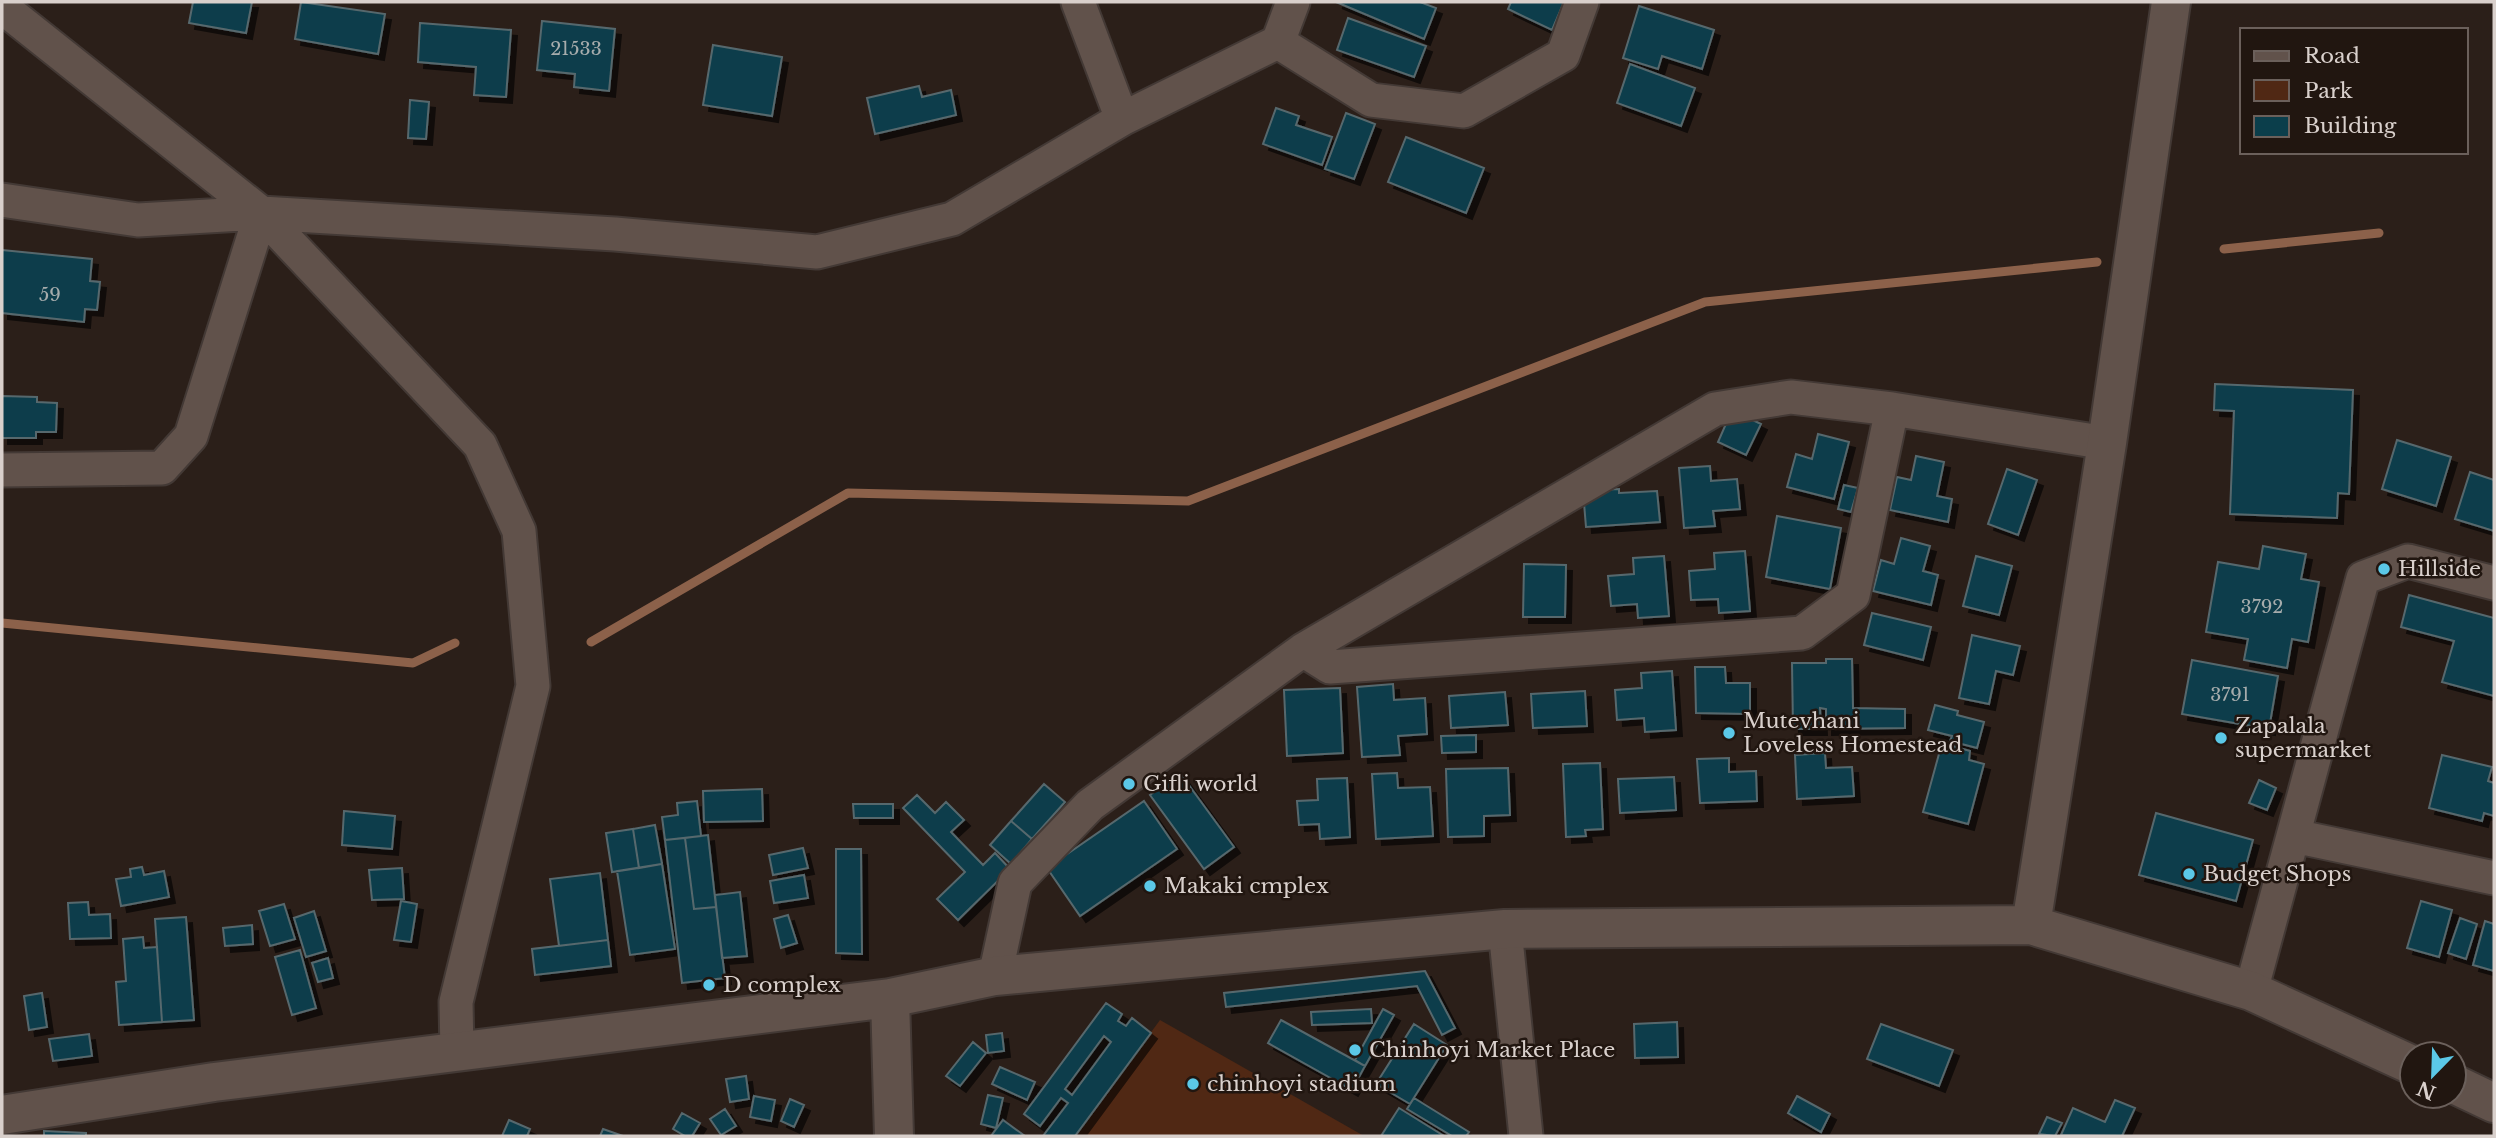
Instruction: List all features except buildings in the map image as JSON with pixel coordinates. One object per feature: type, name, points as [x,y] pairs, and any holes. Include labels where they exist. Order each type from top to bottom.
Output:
[{"type":"street","points":[[1078,2],[1122,120]]},
{"type":"street","points":[[2,200],[138,220],[261,213],[615,234],[817,253],[952,219],[1122,120],[1278,42],[1293,2]]},
{"type":"street","points":[[1278,42],[1371,100],[1464,111],[1563,55],[1582,2]]},
{"type":"street","points":[[2031,925],[2107,443],[2171,2]]},
{"type":"street","points":[[2,6],[261,213],[480,444],[519,531],[533,686],[456,1002],[457,1053]]},
{"type":"street","points":[[2,470],[162,468],[191,436],[261,213]]},
{"type":"street","points":[[995,976],[1015,883],[1090,804],[1303,650],[1715,409],[1791,397],[1892,409],[2107,443]]},
{"type":"street","points":[[1303,650],[1330,667],[1802,634],[1853,595],[1892,409]]},
{"type":"street","points":[[2251,991],[2363,578],[2407,561],[2494,583]]},
{"type":"street","points":[[2294,836],[2494,878]]},
{"type":"street","points":[[2,1115],[214,1082],[890,998],[995,976],[1506,929],[2031,925],[2251,991],[2398,1059]]},
{"type":"street","points":[[1506,929],[1526,1136]]},
{"type":"street","points":[[890,998],[894,1136]]},
{"type":"street","points":[[2468,1090],[2494,1102]]},
{"type":"green space","name":"chinhoyi stadium","points":[[1160,1020],[1364,1136],[1075,1136]]},
{"type":"waterway","points":[[2224,249],[2379,233]]},
{"type":"waterway","points":[[591,642],[848,493],[1188,501],[1705,302],[2097,262]]},
{"type":"waterway","points":[[2,623],[413,663],[455,643]]},
{"type":"place","name":"Hillside","points":[[2384,569]]},
{"type":"place","name":"Mutevhani Loveless Homestead","points":[[1729,733]]},
{"type":"place","name":"Zapalala supermarket","points":[[2221,738]]},
{"type":"place","name":"Gifli world","points":[[1129,784]]},
{"type":"place","name":"Budget Shops","points":[[2189,874]]},
{"type":"place","name":"Makaki cmplex","points":[[1150,886]]},
{"type":"place","name":"D complex","points":[[709,985]]},
{"type":"place","name":"Chinhoyi Market Place","points":[[1355,1050]]},
{"type":"place","name":"chinhoyi stadium","points":[[1193,1084]]}]
